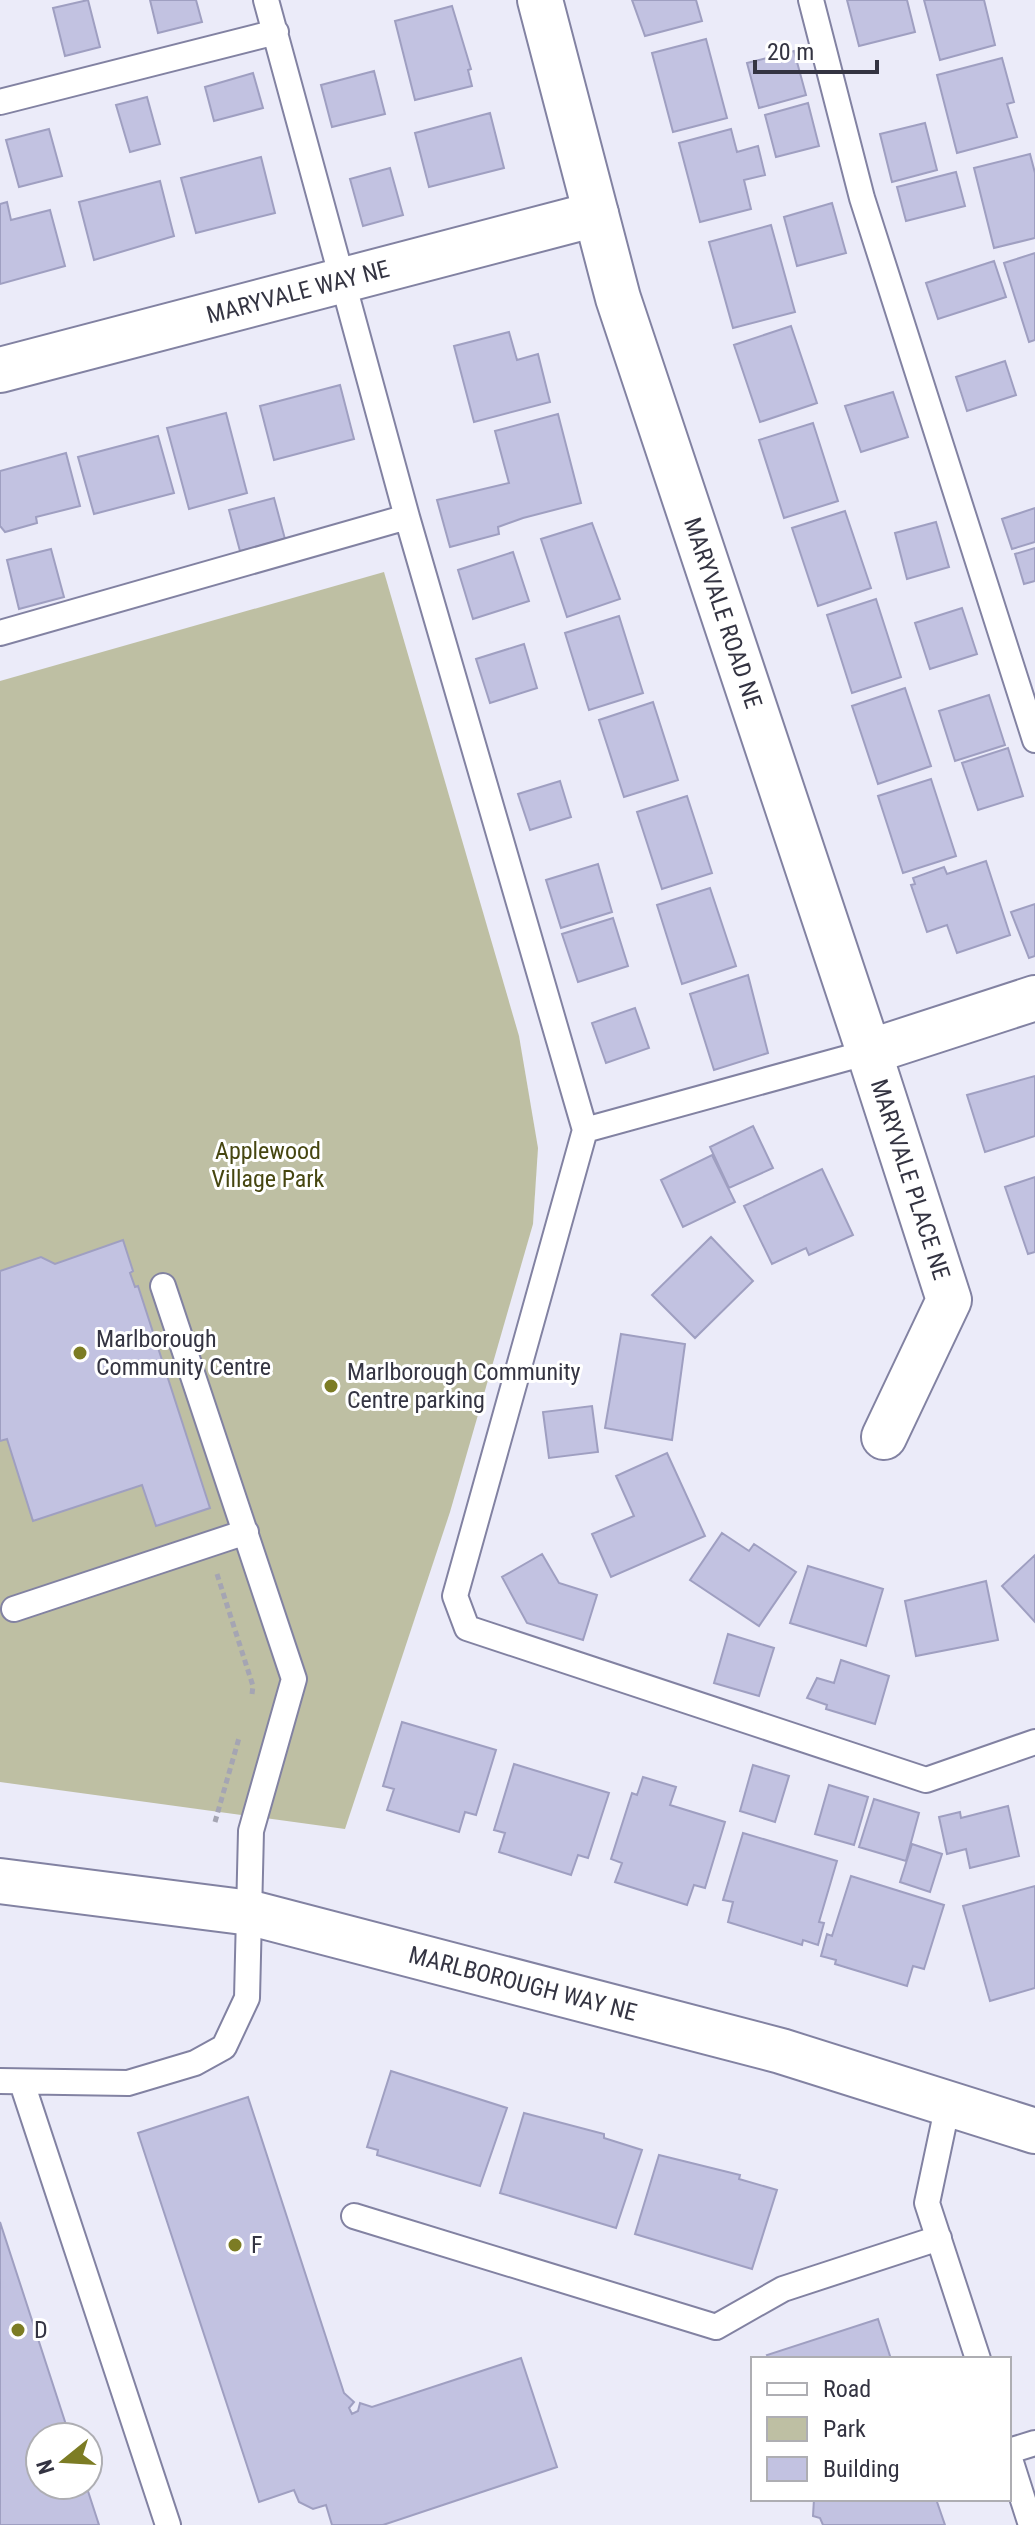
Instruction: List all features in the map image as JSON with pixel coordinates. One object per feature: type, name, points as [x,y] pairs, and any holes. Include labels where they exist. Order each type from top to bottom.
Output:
[{"type":"street","name":"MARYVALE ROAD NE","points":[[540,0],[618,298],[869,1052]]},
{"type":"street","name":"MARYVALE WAY NE","points":[[0,370],[596,214]]},
{"type":"street","points":[[869,1052],[1035,998]]},
{"type":"street","name":"MARYVALE PLACE NE","points":[[869,1052],[949,1300],[884,1437]]},
{"type":"street","name":"MARLBOROUGH WAY NE","points":[[0,1881],[251,1913],[781,2051],[1035,2131]]},
{"type":"lane","points":[[266,0],[407,517],[585,1130],[455,1596],[467,1628],[926,1780],[1035,1742]]},
{"type":"lane","points":[[811,0],[862,198],[1035,740]]},
{"type":"lane","points":[[0,102],[276,32]]},
{"type":"lane","points":[[0,633],[407,517]]},
{"type":"lane","points":[[585,1130],[869,1052]]},
{"type":"lane","points":[[163,1286],[294,1679],[251,1831],[247,1998],[224,2047],[195,2063],[128,2083],[11,2082],[168,2525]]},
{"type":"lane","points":[[14,1609],[246,1532]]},
{"type":"lane","points":[[948,2104],[927,2203],[977,2357]]},
{"type":"lane","points":[[354,2216],[716,2327],[783,2289],[939,2238]]},
{"type":"lane","points":[[1011,2453],[1035,2443]]},
{"type":"lane","points":[[1011,2460],[1031,2525]]},
{"type":"path","points":[[213,1563],[253,1686],[248,1708]]},
{"type":"path","points":[[215,1822],[240,1736]]},
{"type":"green space","name":"Applewood Village Park","points":[[384,572],[519,1036],[538,1148],[533,1224],[450,1512],[345,1829],[0,1782],[0,681]]},
{"type":"building","points":[[88,0],[100,47],[65,56],[53,8]]},
{"type":"building","points":[[150,0],[196,0],[202,22],[158,33]]},
{"type":"building","points":[[632,0],[696,0],[702,21],[645,36]]},
{"type":"building","points":[[847,0],[907,0],[915,32],[859,46]]},
{"type":"building","points":[[924,0],[984,0],[995,45],[940,60]]},
{"type":"building","points":[[452,6],[471,69],[468,70],[472,86],[415,100],[395,21]]},
{"type":"building","points":[[706,39],[727,118],[673,132],[652,53]]},
{"type":"building","points":[[794,51],[806,95],[759,108],[747,63]]},
{"type":"building","points":[[1002,58],[1014,102],[1007,104],[1017,137],[957,153],[937,75]]},
{"type":"building","points":[[374,71],[385,114],[332,127],[321,85]]},
{"type":"building","points":[[253,73],[263,108],[214,121],[205,87]]},
{"type":"building","points":[[147,97],[160,144],[130,152],[116,105]]},
{"type":"building","points":[[808,103],[819,146],[776,157],[765,115]]},
{"type":"building","points":[[490,113],[504,168],[429,187],[415,133]]},
{"type":"building","points":[[925,123],[937,170],[892,182],[880,134]]},
{"type":"building","points":[[49,129],[62,176],[19,187],[6,140]]},
{"type":"building","points":[[731,129],[737,152],[758,146],[765,175],[744,180],[751,209],[700,222],[679,143]]},
{"type":"building","points":[[1030,154],[1035,173],[1035,238],[994,248],[974,168]]},
{"type":"building","points":[[261,157],[275,213],[196,233],[181,178]]},
{"type":"building","points":[[390,168],[403,215],[363,226],[350,179]]},
{"type":"building","points":[[956,172],[965,206],[906,221],[897,187]]},
{"type":"building","points":[[160,181],[174,236],[94,260],[79,202]]},
{"type":"building","points":[[7,202],[11,220],[50,210],[65,266],[0,284],[0,204]]},
{"type":"building","points":[[832,203],[846,253],[797,266],[784,217]]},
{"type":"building","points":[[771,225],[795,312],[733,328],[709,242]]},
{"type":"building","points":[[1035,253],[1035,340],[1029,342],[1004,263]]},
{"type":"building","points":[[994,261],[1006,297],[938,319],[926,283]]},
{"type":"building","points":[[791,326],[817,403],[760,422],[734,345]]},
{"type":"building","points":[[509,332],[517,360],[538,354],[550,402],[474,422],[454,346]]},
{"type":"building","points":[[1005,361],[1016,395],[967,411],[956,377]]},
{"type":"building","points":[[340,385],[354,439],[274,460],[260,406]]},
{"type":"building","points":[[893,392],[908,437],[861,452],[845,406]]},
{"type":"building","points":[[226,413],[247,493],[189,509],[167,428]]},
{"type":"building","points":[[558,414],[581,503],[523,518],[498,527],[499,534],[450,547],[437,500],[509,483],[495,431]]},
{"type":"building","points":[[813,423],[838,501],[784,518],[759,440]]},
{"type":"building","points":[[158,436],[174,493],[94,514],[78,457]]},
{"type":"building","points":[[66,453],[80,506],[36,517],[37,523],[5,532],[0,526],[0,471]]},
{"type":"building","points":[[274,498],[285,539],[240,551],[229,510]]},
{"type":"building","points":[[1035,508],[1035,542],[1012,549],[1002,519]]},
{"type":"building","points":[[845,511],[871,588],[818,606],[792,528]]},
{"type":"building","points":[[936,522],[949,567],[907,579],[895,533]]},
{"type":"building","points":[[592,523],[620,599],[567,617],[541,539]]},
{"type":"building","points":[[1035,548],[1035,581],[1024,584],[1015,554]]},
{"type":"building","points":[[51,549],[64,597],[19,609],[7,560]]},
{"type":"building","points":[[513,552],[529,601],[473,619],[458,570]]},
{"type":"building","points":[[876,599],[901,677],[852,693],[827,615]]},
{"type":"building","points":[[962,608],[977,654],[930,669],[915,623]]},
{"type":"building","points":[[619,616],[643,693],[589,710],[565,633]]},
{"type":"building","points":[[524,644],[537,688],[490,703],[476,659]]},
{"type":"building","points":[[905,688],[931,766],[878,784],[852,706]]},
{"type":"building","points":[[989,695],[1005,745],[955,761],[939,711]]},
{"type":"building","points":[[653,702],[678,780],[624,797],[599,720]]},
{"type":"building","points":[[1008,748],[1023,796],[978,810],[962,763]]},
{"type":"building","points":[[931,779],[956,856],[903,873],[878,796]]},
{"type":"building","points":[[560,781],[571,817],[530,830],[518,794]]},
{"type":"building","points":[[687,796],[712,873],[662,889],[637,812]]},
{"type":"building","points":[[986,861],[1010,935],[957,953],[947,925],[927,932],[911,885],[915,884],[913,878],[944,867],[947,874]]},
{"type":"building","points":[[598,864],[612,912],[561,928],[546,880]]},
{"type":"building","points":[[710,888],[736,966],[682,984],[657,905]]},
{"type":"building","points":[[1035,904],[1035,956],[1029,958],[1011,912]]},
{"type":"building","points":[[613,918],[628,966],[578,982],[562,934]]},
{"type":"building","points":[[748,975],[768,1053],[714,1070],[690,994]]},
{"type":"building","points":[[635,1008],[649,1048],[606,1063],[592,1023]]},
{"type":"building","points":[[1035,1076],[1035,1136],[985,1152],[967,1095]]},
{"type":"building","points":[[753,1126],[773,1168],[729,1188],[710,1147]]},
{"type":"building","points":[[712,1155],[735,1202],[683,1227],[661,1180]]},
{"type":"building","points":[[822,1169],[853,1235],[809,1255],[806,1248],[772,1264],[744,1206]]},
{"type":"building","points":[[1035,1177],[1035,1252],[1028,1254],[1005,1187]]},
{"type":"building","points":[[711,1237],[753,1281],[695,1338],[652,1295]]},
{"type":"building","name":"Marlborough Community Centre","points":[[123,1240],[133,1271],[130,1273],[135,1287],[138,1286],[210,1508],[156,1526],[142,1485],[33,1521],[7,1439],[0,1441],[0,1271],[41,1257],[55,1264]]},
{"type":"building","points":[[621,1334],[685,1344],[672,1440],[605,1428]]},
{"type":"building","points":[[592,1406],[598,1452],[549,1458],[543,1412]]},
{"type":"building","points":[[667,1453],[705,1536],[611,1577],[592,1534],[634,1516],[616,1476]]},
{"type":"building","points":[[722,1533],[749,1551],[754,1544],[796,1572],[759,1626],[690,1580]]},
{"type":"building","points":[[542,1554],[559,1583],[597,1595],[583,1640],[527,1623],[502,1577]]},
{"type":"building","points":[[1035,1555],[1035,1622],[1002,1586]]},
{"type":"building","points":[[808,1566],[883,1589],[866,1646],[790,1623]]},
{"type":"building","points":[[986,1581],[998,1640],[916,1656],[905,1601]]},
{"type":"building","points":[[728,1634],[774,1648],[759,1696],[714,1683]]},
{"type":"building","points":[[841,1660],[889,1676],[875,1724],[826,1709],[827,1705],[807,1698],[817,1678],[834,1683]]},
{"type":"building","points":[[402,1722],[496,1750],[476,1815],[465,1812],[459,1832],[387,1810],[394,1789],[383,1786]]},
{"type":"building","points":[[514,1764],[609,1793],[588,1858],[578,1855],[571,1875],[499,1852],[505,1833],[494,1830]]},
{"type":"building","points":[[753,1765],[789,1776],[775,1822],[740,1811]]},
{"type":"building","points":[[643,1777],[676,1787],[670,1805],[725,1822],[705,1888],[694,1885],[687,1905],[615,1882],[622,1863],[611,1859],[632,1793],[637,1795]]},
{"type":"building","points":[[829,1785],[868,1797],[854,1845],[815,1834]]},
{"type":"building","points":[[874,1799],[919,1813],[906,1861],[859,1847]]},
{"type":"building","points":[[1008,1806],[1019,1856],[970,1868],[966,1849],[947,1854],[939,1817],[960,1812],[961,1818]]},
{"type":"building","points":[[743,1833],[837,1861],[819,1922],[824,1923],[818,1945],[803,1940],[802,1945],[728,1922],[733,1902],[723,1900]]},
{"type":"building","points":[[912,1844],[942,1854],[930,1892],[900,1882]]},
{"type":"building","points":[[851,1876],[944,1905],[924,1969],[913,1966],[907,1986],[835,1964],[836,1960],[821,1956],[827,1934],[832,1936]]},
{"type":"building","points":[[1035,1886],[1035,1988],[990,2001],[963,1906]]},
{"type":"building","points":[[391,2071],[507,2108],[480,2186],[377,2155],[378,2150],[367,2147]]},
{"type":"building","name":"F","points":[[248,2097],[344,2393],[354,2402],[349,2408],[352,2414],[358,2411],[360,2403],[372,2407],[521,2358],[557,2467],[383,2525],[332,2525],[326,2505],[313,2509],[299,2502],[294,2490],[259,2502],[138,2133]]},
{"type":"building","points":[[524,2113],[604,2134],[604,2138],[642,2150],[616,2228],[500,2193]]},
{"type":"building","points":[[659,2155],[740,2175],[739,2179],[777,2190],[752,2269],[635,2234]]},
{"type":"building","name":"D","points":[[0,2222],[65,2421],[24,2421],[24,2501],[91,2501],[99,2525],[0,2525]]},
{"type":"building","points":[[878,2319],[890,2357],[768,2357]]},
{"type":"building","points":[[814,2501],[937,2501],[945,2525],[823,2525],[820,2518],[813,2516]]},
{"type":"place","name":"Marlborough Community Centre","points":[[80,1353]]},
{"type":"place","name":"Marlborough Community Centre parking","points":[[331,1386]]},
{"type":"place","name":"F","points":[[235,2245]]},
{"type":"place","name":"D","points":[[18,2330]]}]
